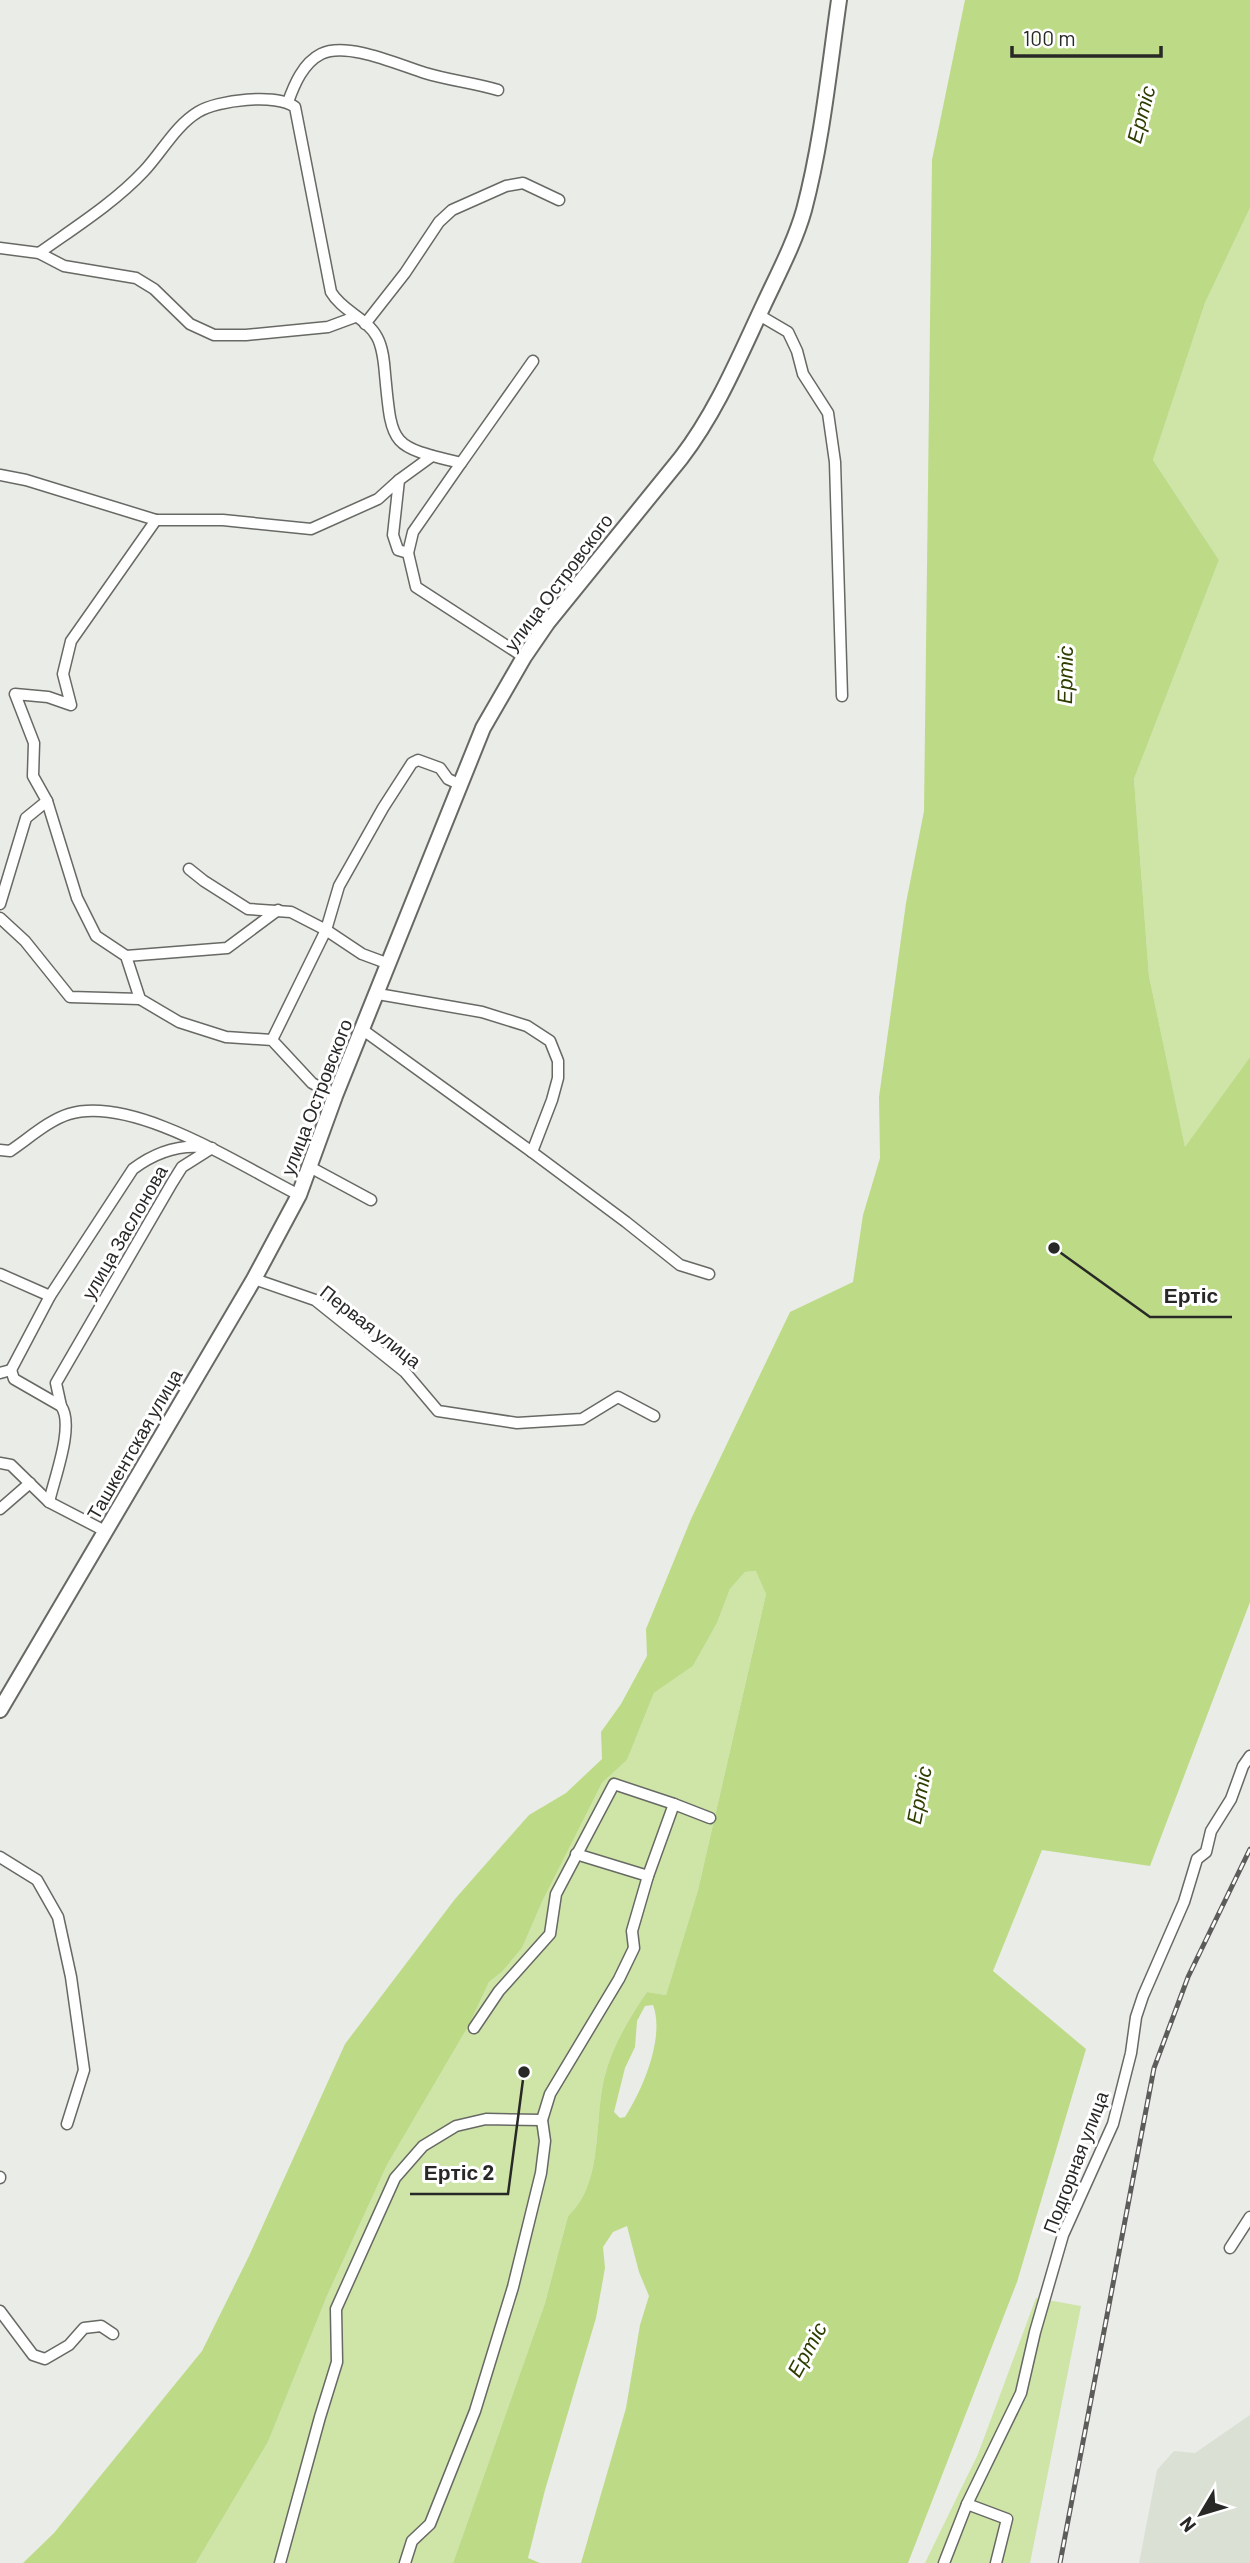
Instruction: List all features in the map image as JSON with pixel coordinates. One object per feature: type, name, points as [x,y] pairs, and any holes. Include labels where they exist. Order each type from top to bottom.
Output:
[{"type":"main road","name":"улица Островского","points":[[299,1195],[335,1096],[483,727],[524,657],[556,612],[699,435],[720,398],[759,314],[804,212],[839,0]]},
{"type":"main road","name":"Ташкентская улица","points":[[0,1710],[254,1279],[299,1195]]},
{"type":"street","points":[[461,463],[413,451],[395,436],[390,423],[381,349],[377,337],[369,326],[337,302],[331,292],[291,104],[293,87],[311,62],[321,53],[340,51],[378,56],[426,73],[498,90]]},
{"type":"street","points":[[39,253],[92,215],[144,172],[173,136],[198,111],[231,102],[263,98],[291,104]]},
{"type":"street","points":[[0,248],[39,253],[72,268],[136,278],[154,289],[190,324],[214,335],[246,335],[328,327],[359,320],[405,273],[439,222],[452,210],[506,186],[523,183],[559,200]]},
{"type":"street","points":[[759,314],[788,332],[807,382],[828,414],[835,462],[842,696]]},
{"type":"street","points":[[524,657],[416,587],[408,553],[413,532],[533,361]]},
{"type":"street","points":[[0,475],[26,480],[156,520],[223,520],[311,528],[377,499],[432,456]]},
{"type":"street","points":[[399,480],[393,535],[398,550],[408,553]]},
{"type":"street","points":[[156,520],[71,641],[63,674],[71,705],[48,697],[16,694],[34,743],[33,776],[47,802],[77,898],[96,936],[126,956],[227,948],[278,910]]},
{"type":"street","points":[[272,1040],[326,930],[339,887],[383,808],[412,763],[418,760],[440,768],[447,779],[461,785]]},
{"type":"street","points":[[0,904],[26,818],[47,802]]},
{"type":"street","points":[[189,869],[248,909],[291,912],[326,930],[362,954],[389,964]]},
{"type":"street","points":[[0,918],[34,951],[71,997],[140,999],[179,1022],[226,1037],[272,1040],[312,1083],[335,1096]]},
{"type":"street","points":[[126,956],[140,999]]},
{"type":"street","points":[[378,994],[482,1012],[527,1026],[550,1041],[558,1061],[558,1078],[532,1152]]},
{"type":"street","points":[[363,1030],[532,1152],[680,1265],[709,1274]]},
{"type":"street","points":[[0,1151],[10,1151],[57,1120],[82,1111],[129,1114],[212,1148],[299,1195]]},
{"type":"street","name":"улица Заслонова","points":[[11,1370],[50,1296],[133,1169],[149,1157],[167,1150],[188,1146],[212,1148]]},
{"type":"street","name":"улица Заслонова","points":[[49,1502],[67,1424],[56,1383],[182,1167],[212,1148]]},
{"type":"street","points":[[308,1166],[371,1200]]},
{"type":"street","points":[[0,1274],[50,1296]]},
{"type":"street","name":"Первая улица","points":[[254,1279],[315,1300],[405,1372],[438,1411],[517,1423],[582,1419],[618,1397],[654,1416]]},
{"type":"street","points":[[0,1373],[11,1370],[14,1379],[61,1406]]},
{"type":"street","points":[[0,1463],[11,1465],[49,1502],[105,1531]]},
{"type":"street","points":[[0,1509],[30,1483]]},
{"type":"street","name":"Подгорная улица","points":[[944,2563],[967,2504],[1021,2393],[1035,2332],[1063,2235],[1112,2124],[1143,1996],[1184,1902],[1197,1859],[1206,1852],[1211,1831],[1231,1799],[1243,1766],[1250,1756]]},
{"type":"street","points":[[474,2028],[499,1990],[550,1934],[556,1894],[614,1784],[710,1818]]},
{"type":"street","points":[[405,2563],[412,2541],[430,2524],[475,2411],[498,2337],[541,2173],[545,2141],[542,2120],[550,2094],[619,1979],[634,1948],[632,1931],[674,1804]]},
{"type":"street","points":[[576,1854],[648,1876]]},
{"type":"street","points":[[0,1857],[37,1880],[58,1917],[71,1977],[84,2070],[66,2124]]},
{"type":"street","points":[[280,2563],[337,2362],[336,2309],[395,2178],[423,2146],[456,2126],[486,2119],[542,2120]]},
{"type":"street","points":[[1230,2248],[1250,2217]]},
{"type":"street","points":[[0,2311],[33,2355],[45,2359],[69,2345],[84,2328],[101,2326],[113,2334]]},
{"type":"street","points":[[967,2504],[1007,2519],[996,2563]]},
{"type":"shaded area","points":[[1250,208],[1250,1057],[1185,1148],[1149,976],[1134,779],[1219,560],[1153,460],[1205,303]]},
{"type":"shaded area","points":[[757,1571],[766,1594],[698,1890],[666,1995],[647,1992],[626,2026],[609,2063],[602,2089],[591,2173],[579,2204],[568,2216],[545,2303],[453,2563],[196,2563],[268,2442],[327,2296],[387,2165],[469,2025],[489,1982],[502,1972],[522,1948],[602,1783],[627,1760],[654,1693],[693,1666],[717,1623],[730,1589],[745,1572]]},
{"type":"shaded area","points":[[1036,2298],[1081,2306],[1030,2563],[925,2563],[978,2454]]},
{"type":"shaded area","points":[[1250,2415],[1250,2563],[1139,2563],[1157,2470],[1174,2451],[1195,2453]]},
{"type":"water","name":"Ертіс","points":[[965,0],[1250,0],[1250,208],[1205,303],[1153,460],[1219,560],[1134,779],[1149,976],[1185,1147],[1250,1057],[1250,1602],[1150,1866],[1042,1850],[993,1971],[1086,2049],[1017,2282],[908,2563],[581,2563],[626,2408],[640,2325],[649,2296],[639,2272],[627,2226],[613,2232],[603,2247],[605,2268],[596,2318],[545,2490],[528,2558],[540,2563],[453,2563],[545,2303],[568,2216],[579,2204],[591,2173],[602,2089],[609,2063],[626,2026],[647,1992],[666,1995],[698,1890],[766,1594],[756,1571],[745,1572],[730,1589],[717,1623],[693,1666],[654,1693],[627,1760],[602,1783],[522,1948],[502,1972],[489,1982],[469,2025],[387,2165],[327,2296],[268,2442],[196,2563],[23,2563],[54,2533],[202,2351],[249,2256],[345,2044],[455,1899],[529,1815],[566,1793],[602,1759],[601,1732],[621,1704],[647,1656],[646,1629],[691,1519],[790,1312],[853,1282],[863,1215],[880,1158],[879,1097],[906,903],[924,811],[932,160]],"holes":[[[653,2005],[656,2018],[654,2047],[645,2078],[625,2117],[620,2118],[614,2112],[625,2068],[635,2047],[637,2021],[645,2006]]]},
{"type":"railway","points":[[1060,2563],[1154,2068],[1188,1977],[1250,1849]]},
{"type":"place","name":"Ертіс","points":[[1054,1248]]},
{"type":"place","name":"Ертіс 2","points":[[524,2072]]}]
